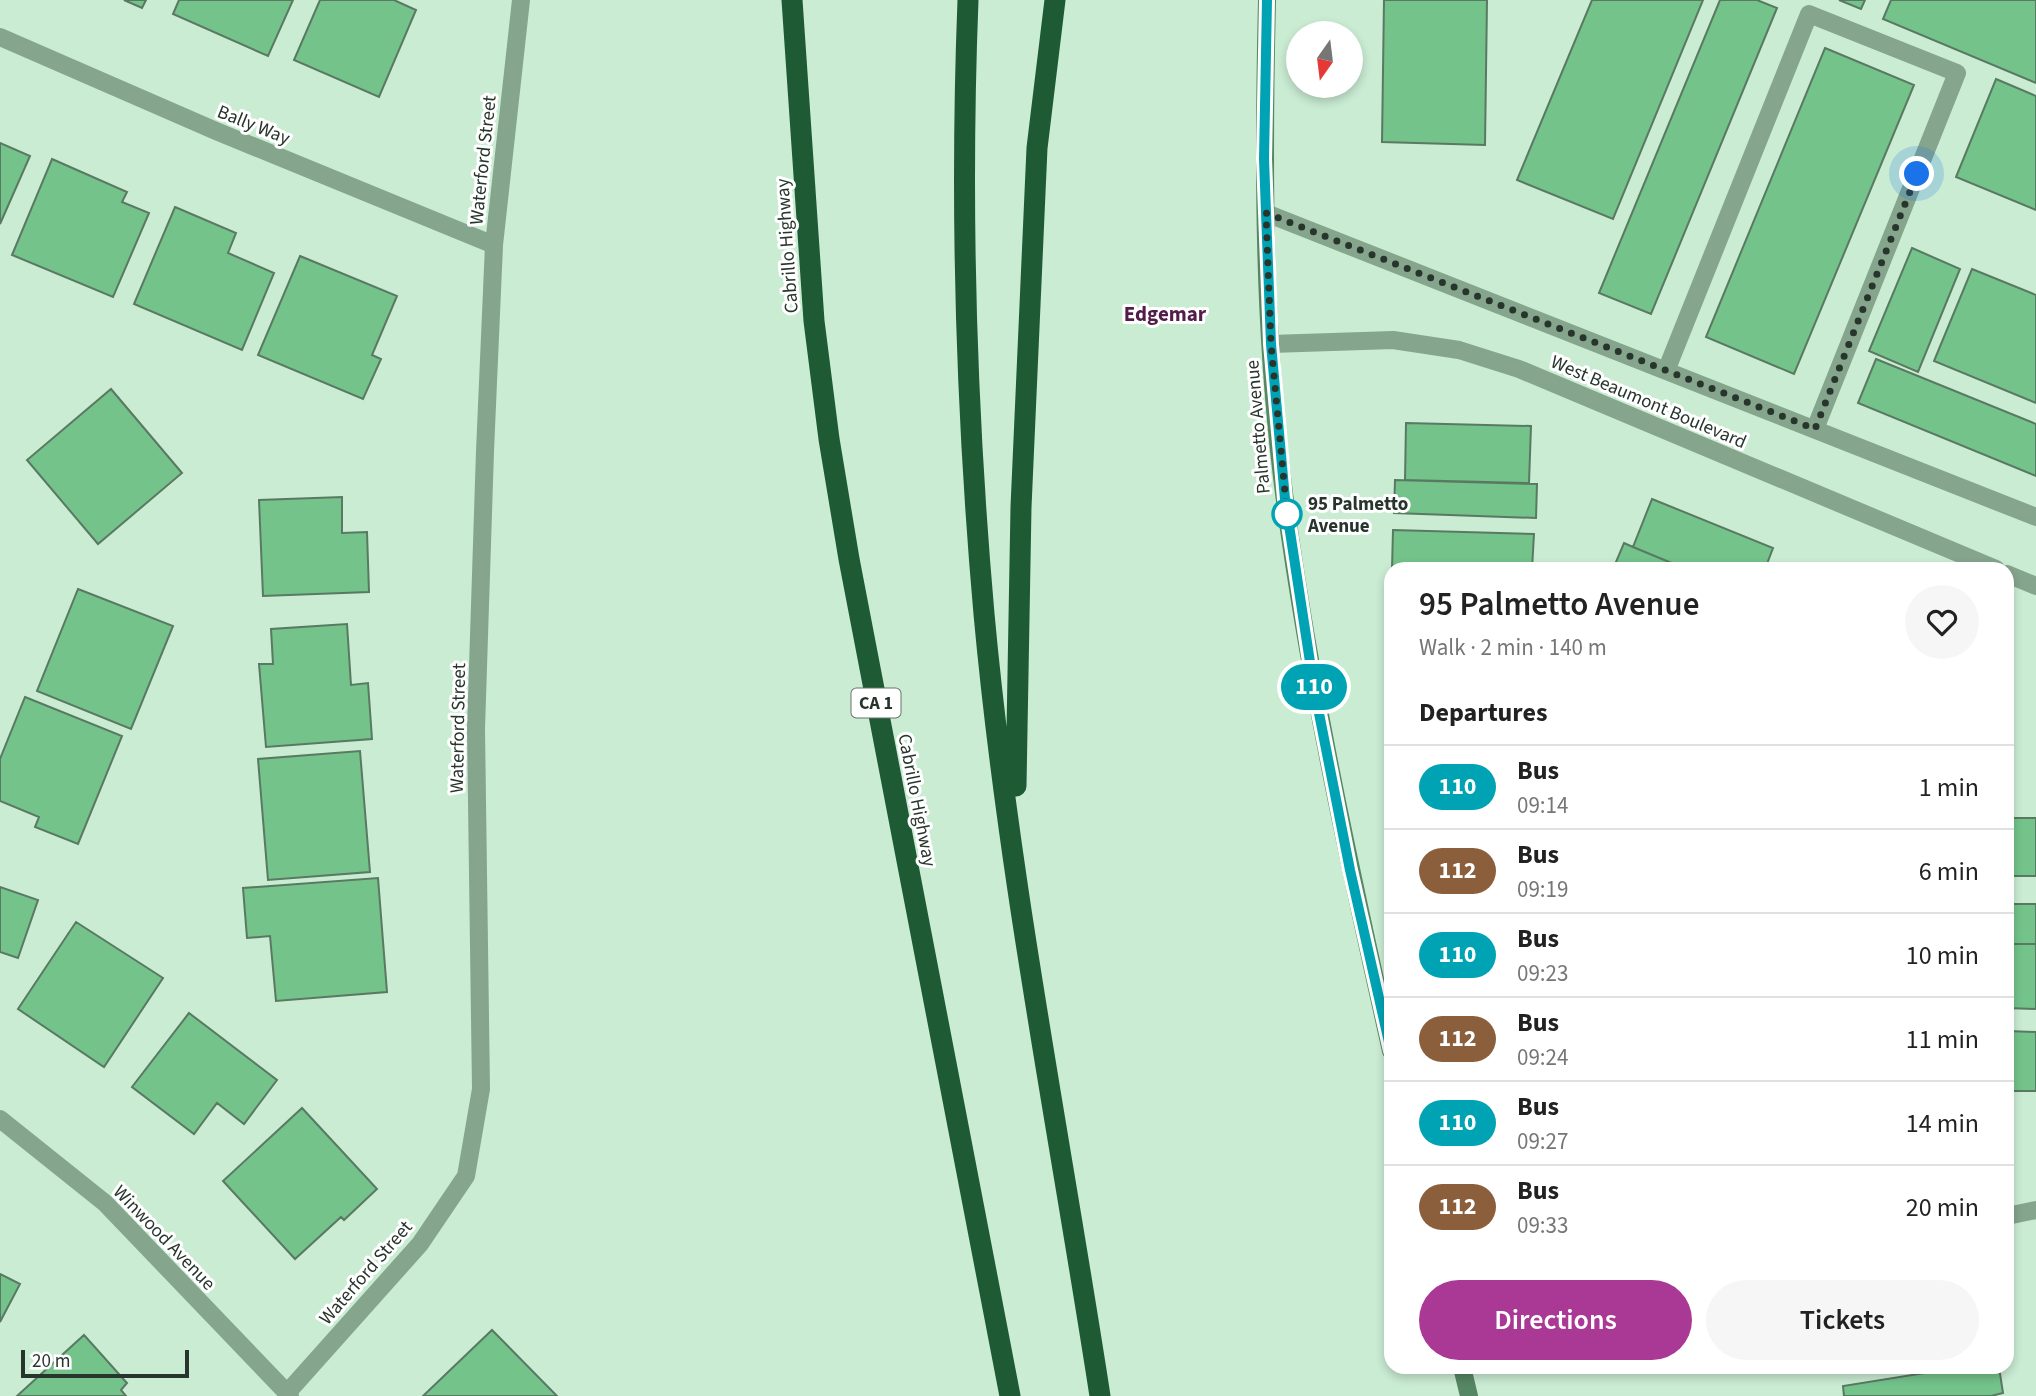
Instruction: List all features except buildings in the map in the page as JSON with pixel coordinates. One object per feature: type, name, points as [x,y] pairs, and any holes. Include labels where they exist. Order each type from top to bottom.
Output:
[{"type":"highway","points":[[968,0],[966,251],[976,495],[986,628],[1014,858],[1100,1396]]},
{"type":"highway","points":[[1014,858],[1021,507],[1037,148],[1055,0]]},
{"type":"highway","name":"Cabrillo Highway","points":[[791,1],[814,321],[829,439],[849,559],[1010,1396]]},
{"type":"street","name":"Waterford Street","points":[[289,1394],[420,1244],[466,1176],[481,1088],[476,729],[494,245],[521,0]]},
{"type":"street","name":"Palmetto Avenue","points":[[1267,0],[1264,159],[1271,344],[1285,499],[1314,688],[1350,870],[1384,1020]]},
{"type":"street","points":[[1666,371],[1809,13],[1957,72],[1815,429]]},
{"type":"street","name":"Bally Way","points":[[0,37],[216,131],[494,245]]},
{"type":"street","points":[[1266,213],[2036,517]]},
{"type":"street","name":"West Beaumont Boulevard","points":[[1271,344],[1393,340],[1471,354],[1519,369],[1979,562]]},
{"type":"street","points":[[2014,577],[2036,586]]},
{"type":"street","name":"Winwood Avenue","points":[[0,1119],[105,1203],[289,1394]]},
{"type":"street","points":[[2014,1215],[2036,1210]]},
{"type":"street","points":[[1464,1374],[1469,1396]]},
{"type":"bus line","name":"110","points":[[1267,0],[1264,159],[1271,344],[1285,499],[1314,688],[1350,870],[1384,1020]]},
{"type":"place","name":"95 Palmetto Avenue","points":[[1287,514]]},
{"type":"district","name":"Edgemar","points":[[1165,314]]},
{"type":"route","points":[[1287,514],[1271,344],[1266,213],[1815,429],[1917,174]]}]
